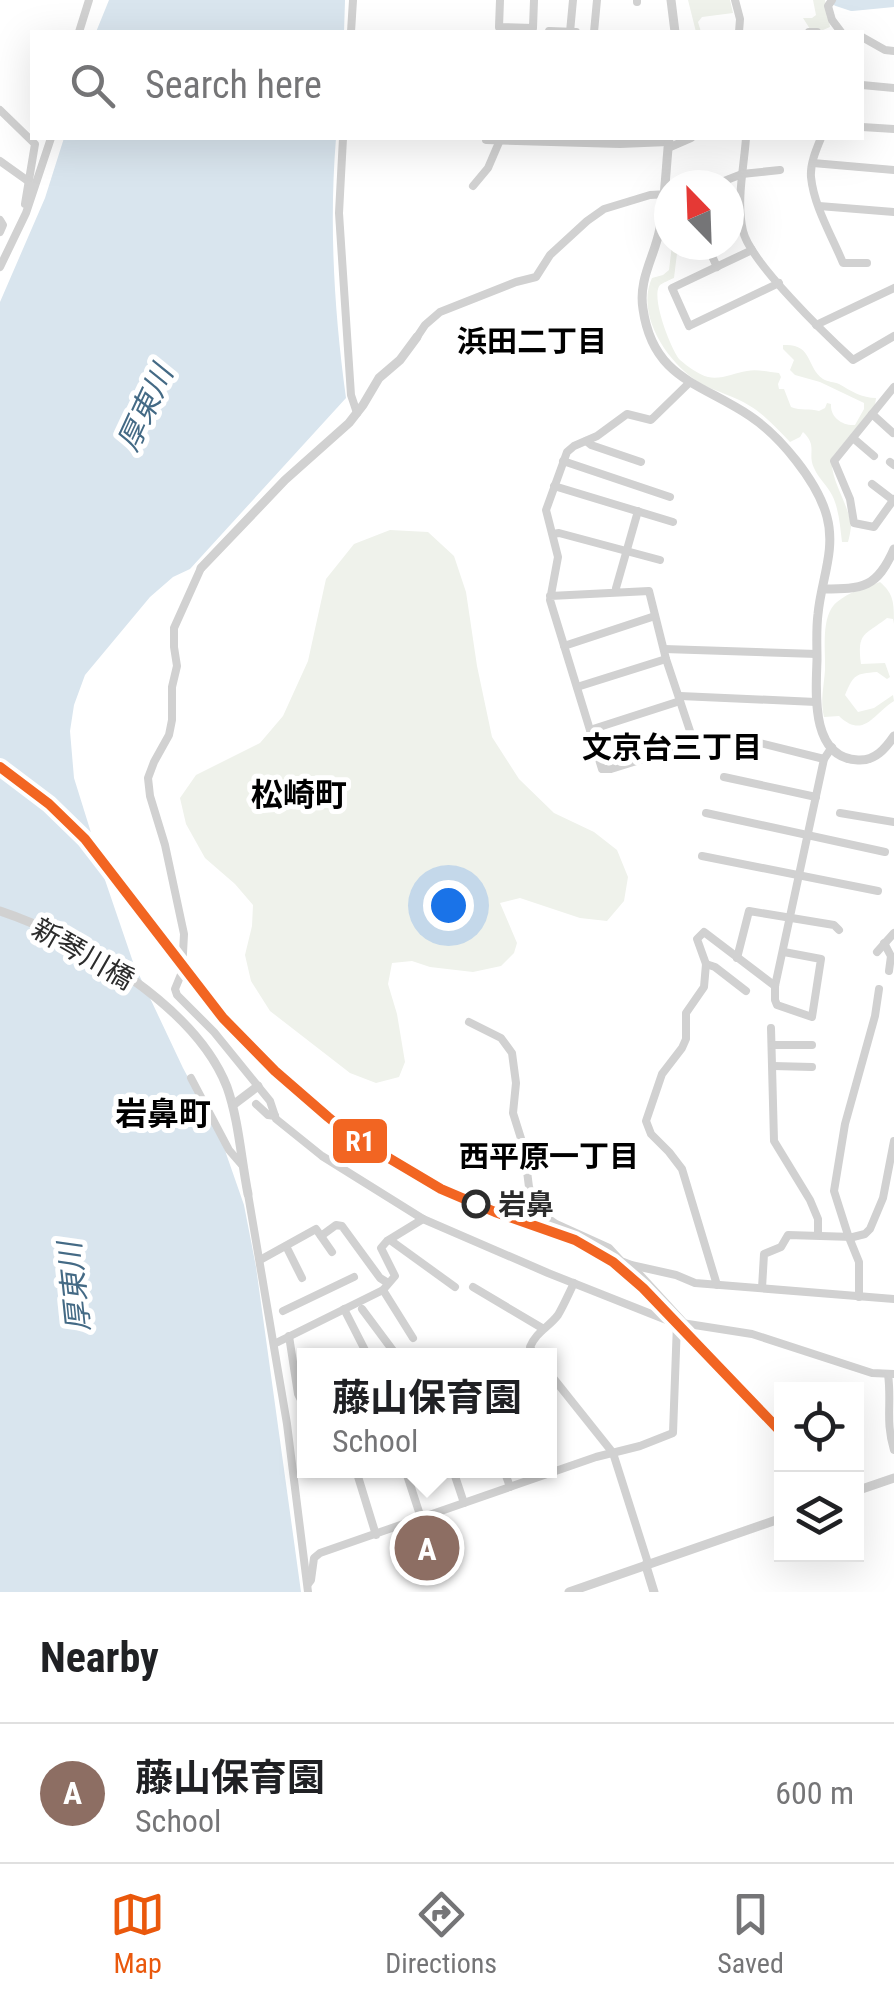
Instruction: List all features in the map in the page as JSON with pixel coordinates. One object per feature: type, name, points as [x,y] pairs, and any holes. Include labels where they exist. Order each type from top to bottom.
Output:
[{"type":"street","points":[[80,30],[89,0]]},
{"type":"street","points":[[351,30],[353,0]]},
{"type":"street","points":[[500,0],[499,27],[533,28],[534,0]]},
{"type":"street","points":[[573,0],[573,30]]},
{"type":"street","points":[[594,30],[598,0]]},
{"type":"street","points":[[671,0],[675,30]]},
{"type":"street","points":[[735,0],[739,30]]},
{"type":"street","points":[[832,0],[829,13],[837,30]]},
{"type":"street","points":[[864,39],[894,51]]},
{"type":"street","points":[[864,86],[894,88]]},
{"type":"street","points":[[0,110],[30,139]]},
{"type":"street","points":[[864,127],[894,129]]},
{"type":"street","points":[[26,213],[35,144],[31,140]]},
{"type":"street","points":[[0,268],[26,213],[50,140]]},
{"type":"street","points":[[343,140],[338,214],[351,395],[357,413]]},
{"type":"street","points":[[473,186],[488,168],[493,140]]},
{"type":"street","points":[[570,140],[668,142],[667,170]]},
{"type":"street","points":[[742,170],[746,140]]},
{"type":"street","points":[[820,140],[811,176],[819,206],[844,263],[867,263]]},
{"type":"street","points":[[813,163],[894,170]]},
{"type":"street","points":[[2,166],[28,182]]},
{"type":"street","points":[[744,174],[780,170]]},
{"type":"street","points":[[654,197],[604,209],[550,255],[536,278],[440,312],[424,324],[400,360],[372,387],[357,413],[285,480],[201,568],[174,628],[177,666],[172,687],[172,720],[150,770],[148,787],[184,934],[182,972],[175,989],[270,1101],[275,1116],[286,1128],[322,1156],[423,1219],[681,1324],[752,1334],[872,1373],[891,1374],[887,1418],[894,1450]]},
{"type":"street","points":[[819,206],[894,212]]},
{"type":"street","points":[[0,220],[0,232]]},
{"type":"street","points":[[744,234],[746,242],[779,284],[853,360],[894,336]]},
{"type":"street","points":[[654,249],[643,281],[643,310],[656,349],[689,383],[766,428],[816,488],[828,520],[828,563],[818,615],[819,726],[843,756],[865,760],[884,750],[894,736]]},
{"type":"street","points":[[752,250],[672,288],[689,326],[779,284]]},
{"type":"street","points":[[713,260],[716,267]]},
{"type":"street","points":[[816,325],[894,288]]},
{"type":"street","points":[[550,596],[649,590],[694,742],[611,770],[602,769],[550,596],[558,557],[546,510],[567,452],[627,414],[651,420],[689,383]]},
{"type":"street","points":[[872,484],[893,500],[874,527],[854,523],[850,499],[834,460],[893,389]]},
{"type":"street","points":[[872,414],[893,433]]},
{"type":"street","points":[[853,438],[874,456]]},
{"type":"street","points":[[586,441],[641,462]]},
{"type":"street","points":[[563,461],[670,496]]},
{"type":"street","points":[[554,486],[673,522]]},
{"type":"street","points":[[616,592],[638,511]]},
{"type":"street","points":[[553,534],[660,560]]},
{"type":"street","points":[[822,589],[853,588],[869,582],[881,575],[894,549]]},
{"type":"street","points":[[564,646],[655,616]]},
{"type":"street","points":[[577,687],[665,654],[817,654]]},
{"type":"street","points":[[590,730],[680,699],[816,702]]},
{"type":"street","points":[[732,736],[824,758]]},
{"type":"street","points":[[784,952],[821,959],[812,1017],[777,1005],[775,986],[824,758],[832,746]]},
{"type":"street","points":[[724,777],[816,797]]},
{"type":"street","points":[[840,813],[894,822]]},
{"type":"street","points":[[706,814],[885,852]]},
{"type":"street","points":[[702,856],[878,891]]},
{"type":"street","name":"新琴川橋","points":[[0,911],[52,932],[99,958],[135,982],[201,1041],[218,1068],[232,1105],[248,1194]]},
{"type":"street","points":[[738,958],[749,911],[834,925],[840,930]]},
{"type":"street","points":[[717,1284],[682,1169],[650,1134],[646,1121],[662,1074],[686,1039],[686,1013],[704,987],[706,964],[697,939],[704,932],[775,986]]},
{"type":"street","points":[[877,952],[894,933]]},
{"type":"street","points":[[884,943],[890,956],[890,971]]},
{"type":"street","points":[[706,964],[746,991]]},
{"type":"street","points":[[859,1296],[859,1262],[834,1191],[845,1124],[879,989]]},
{"type":"street","points":[[469,1022],[502,1038],[512,1053],[516,1083],[513,1113],[530,1187],[538,1208],[556,1224],[609,1248],[630,1265],[696,1282],[894,1300]]},
{"type":"street","points":[[770,1028],[774,1141],[810,1200],[818,1219],[818,1235]]},
{"type":"street","points":[[772,1045],[812,1045]]},
{"type":"street","points":[[773,1066],[812,1067]]},
{"type":"street","points":[[192,1078],[229,1150],[242,1165]]},
{"type":"street","points":[[232,1105],[258,1086]]},
{"type":"street","points":[[256,1104],[275,1116]]},
{"type":"street","points":[[762,1288],[764,1254],[780,1247],[788,1235],[860,1236],[870,1229],[883,1198],[894,1140]]},
{"type":"street","points":[[248,1194],[274,1344],[308,1588]]},
{"type":"street","points":[[274,1344],[386,1286],[395,1276],[381,1248],[423,1219]]},
{"type":"street","points":[[321,1236],[340,1225],[386,1286],[412,1338]]},
{"type":"street","points":[[260,1260],[316,1230],[332,1252]]},
{"type":"street","points":[[390,1240],[455,1287]]},
{"type":"street","points":[[286,1246],[302,1278]]},
{"type":"street","points":[[557,1471],[673,1433],[681,1324],[630,1265]]},
{"type":"street","points":[[283,1311],[354,1277]]},
{"type":"street","points":[[531,1348],[542,1328],[556,1319],[574,1283]]},
{"type":"street","points":[[473,1287],[542,1328]]},
{"type":"street","points":[[318,1294],[328,1316]]},
{"type":"street","points":[[344,1308],[364,1348]]},
{"type":"street","points":[[362,1309],[391,1348]]},
{"type":"street","points":[[288,1336],[297,1388]]},
{"type":"street","points":[[557,1383],[613,1453],[654,1592]]},
{"type":"street","points":[[358,1478],[376,1535]]},
{"type":"street","points":[[408,1478],[421,1518]]},
{"type":"street","points":[[456,1478],[464,1504]]},
{"type":"street","points":[[507,1478],[510,1487]]},
{"type":"street","points":[[308,1588],[314,1558],[320,1553],[536,1478]]},
{"type":"street","points":[[864,1488],[894,1478]]},
{"type":"street","points":[[568,1592],[774,1521]]},
{"type":"shaded area","points":[[688,0],[730,0],[733,13],[702,17],[698,22],[700,30],[696,30]]},
{"type":"shaded area","points":[[813,0],[825,0],[830,27],[810,29],[803,18],[816,15]]},
{"type":"shaded area","points":[[670,260],[676,260],[674,278],[660,285],[658,300],[672,346],[686,365],[713,378],[751,370],[779,373],[779,389],[784,389],[791,407],[819,411],[831,404],[838,420],[855,425],[864,403],[795,375],[790,370],[794,360],[783,349],[783,345],[793,345],[804,352],[823,379],[876,398],[875,405],[833,456],[833,472],[851,526],[848,542],[842,542],[834,500],[814,468],[810,441],[803,432],[790,442],[755,410],[688,375],[666,351],[651,322],[648,292],[652,278],[669,270]]},
{"type":"shaded area","points":[[390,530],[428,532],[454,556],[466,592],[492,737],[519,779],[554,813],[594,832],[617,850],[628,877],[624,901],[607,921],[580,918],[520,898],[500,903],[517,943],[514,953],[501,966],[473,972],[412,961],[392,963],[388,984],[405,1062],[399,1077],[376,1083],[350,1073],[270,1011],[251,981],[245,955],[253,905],[205,858],[186,824],[180,798],[196,775],[260,743],[283,716],[308,661],[326,579],[354,544]]},
{"type":"shaded area","points":[[880,582],[892,600],[894,624],[893,619],[887,618],[864,636],[861,664],[885,663],[890,677],[877,672],[860,675],[853,679],[845,695],[858,712],[874,708],[893,695],[894,701],[862,725],[848,723],[839,716],[824,717],[828,616],[842,598]]},
{"type":"water","points":[[109,0],[345,0],[344,30],[97,30]]},
{"type":"water","name":"厚東川","points":[[63,140],[336,140],[334,268],[346,398],[190,569],[173,577],[150,597],[85,675],[70,731],[74,778],[93,839],[90,851],[104,877],[133,962],[221,1139],[244,1205],[301,1592],[0,1592],[0,302],[45,198]]},
{"type":"waterway","points":[[837,0],[852,5],[894,1]]},
{"type":"transit line","name":"R1","points":[[0,767],[49,804],[85,839],[223,1018],[328,1117],[350,1135],[441,1189],[575,1240],[613,1262],[643,1288],[774,1425]]},
{"type":"place","name":"岩鼻","points":[[476,1204]]},
{"type":"place","name":"藤山保育園","points":[[427,1548]]},
{"type":"district","name":"浜田二丁目","points":[[532,341]]},
{"type":"district","name":"文京台三丁目","points":[[672,747]]},
{"type":"district","name":"松崎町","points":[[299,795]]},
{"type":"district","name":"岩鼻町","points":[[163,1114]]},
{"type":"district","name":"西平原一丁目","points":[[549,1156]]}]
